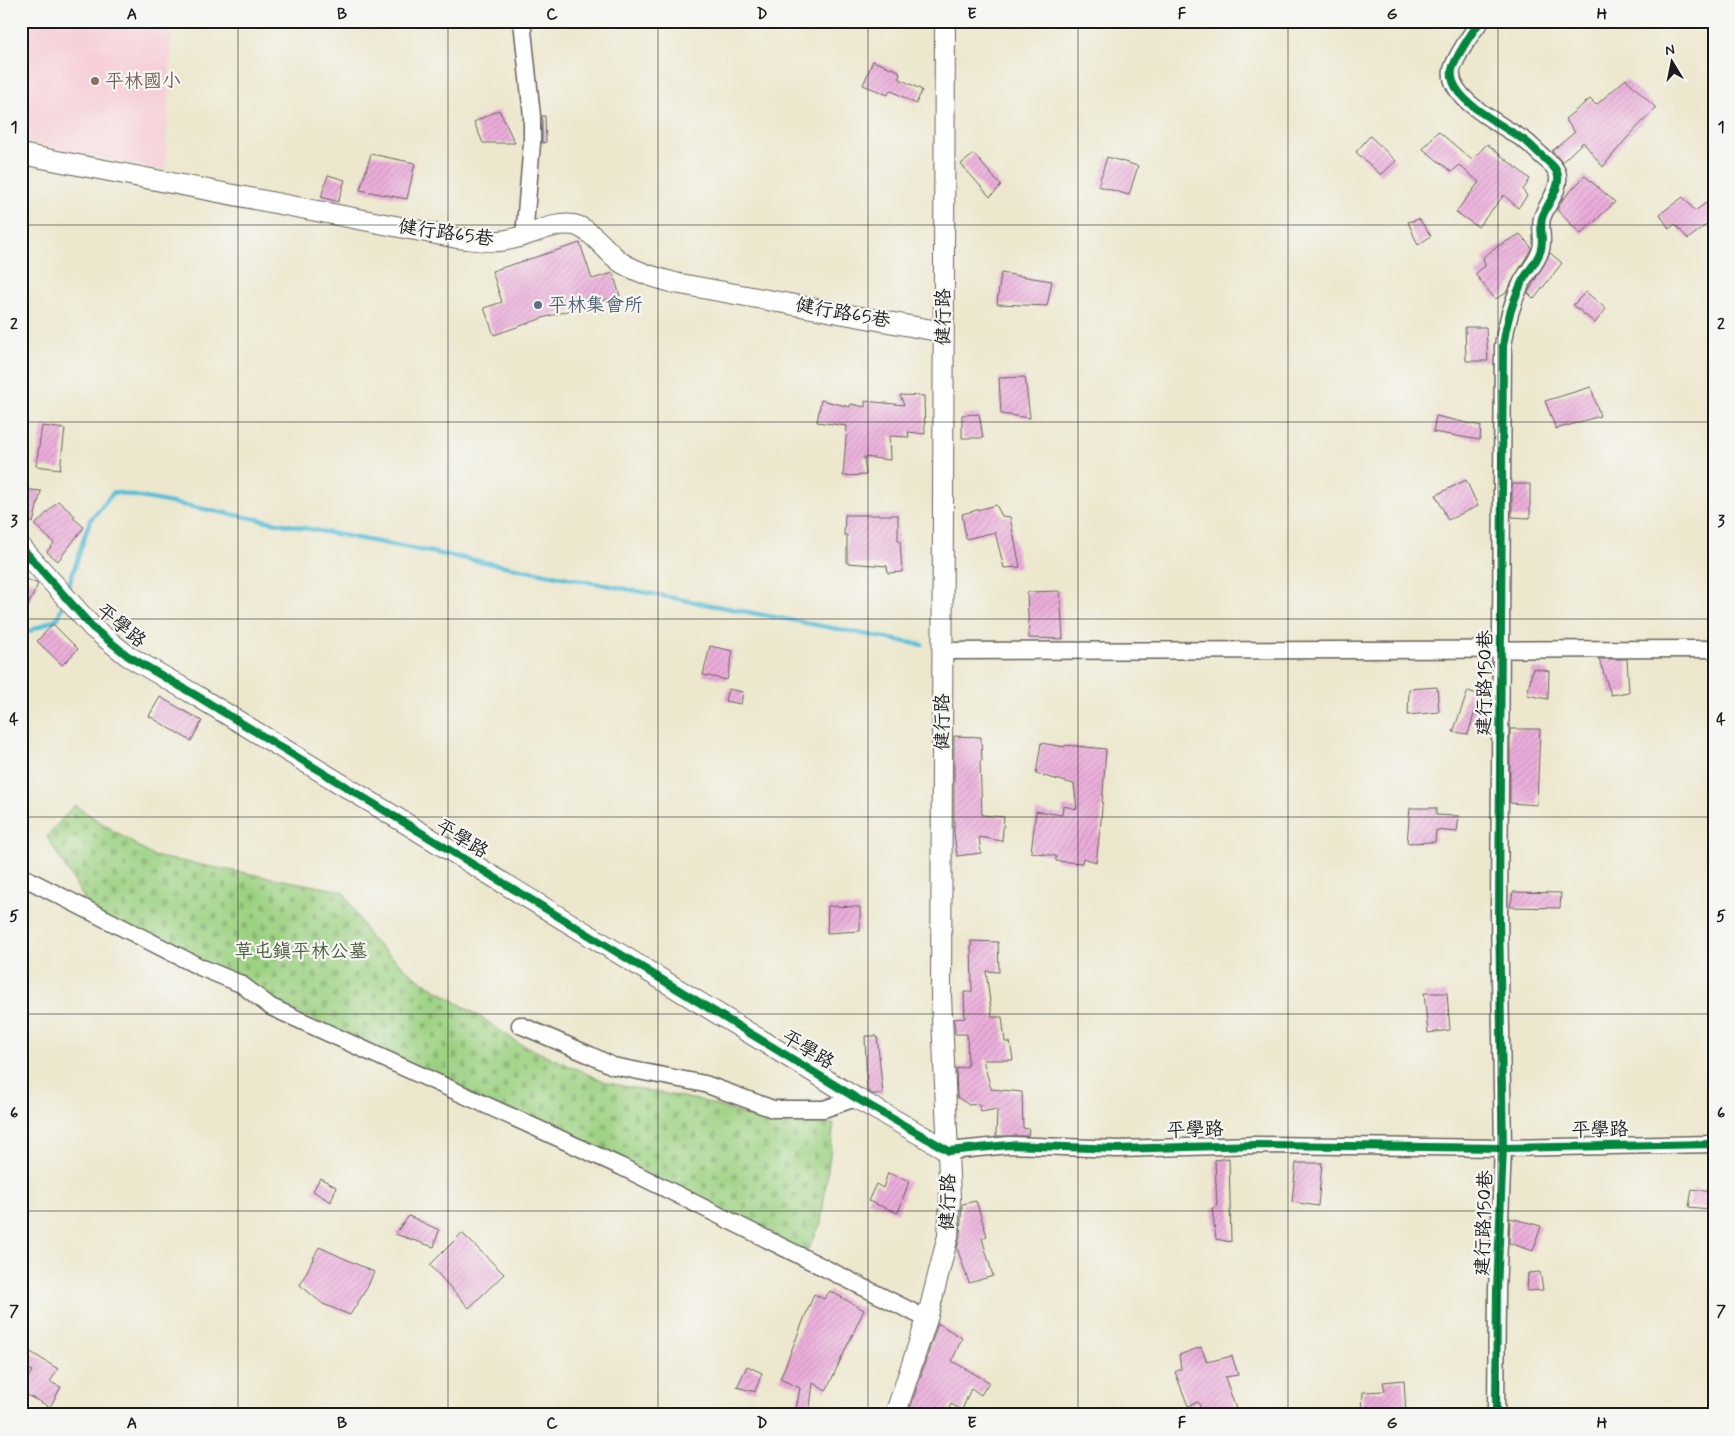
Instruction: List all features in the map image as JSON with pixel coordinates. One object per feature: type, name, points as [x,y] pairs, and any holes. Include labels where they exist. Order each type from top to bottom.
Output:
[{"type":"street","points":[[522,21],[532,116],[532,142],[524,237]]},
{"type":"street","name":"健行路","points":[[895,1415],[927,1319],[948,1236],[950,1198],[941,995],[945,21]]},
{"type":"street","name":"建行路150巷","points":[[1480,21],[1467,40],[1452,71],[1455,87],[1462,97],[1489,118],[1528,143],[1555,168],[1558,177],[1557,186],[1542,218],[1543,243],[1540,253],[1521,285],[1505,328],[1503,346],[1499,915],[1503,1148],[1496,1415]]},
{"type":"street","name":"健行路65巷","points":[[21,154],[457,238],[499,242],[524,237],[559,225],[575,225],[587,232],[620,262],[641,273],[667,281],[943,332]]},
{"type":"street","name":"平學路","points":[[21,547],[93,628],[128,656],[856,1098],[949,1151],[1009,1145],[1118,1149],[1254,1145],[1503,1148],[1714,1144]]},
{"type":"street","points":[[942,651],[1714,649]]},
{"type":"street","points":[[21,876],[200,967],[241,984],[271,1007],[622,1167],[927,1319]]},
{"type":"street","points":[[520,1026],[613,1066],[705,1084],[773,1109],[824,1109],[856,1098]]},
{"type":"shaded area","name":"平林國小","points":[[21,21],[172,21],[165,171],[21,141]]},
{"type":"green space","name":"草屯鎮平林公墓","points":[[74,805],[153,856],[343,891],[370,938],[413,975],[518,1043],[608,1083],[703,1101],[771,1124],[834,1124],[821,1223],[804,1258],[93,913],[47,837]]},
{"type":"building","points":[[873,61],[899,71],[900,79],[922,90],[916,104],[890,90],[888,95],[863,85]]},
{"type":"building","points":[[1626,79],[1656,108],[1626,139],[1603,167],[1583,142],[1562,162],[1552,151],[1575,132],[1565,119],[1590,99],[1596,105]]},
{"type":"building","points":[[499,110],[515,143],[483,143],[474,122]]},
{"type":"building","points":[[542,116],[545,116],[546,142],[542,143]]},
{"type":"building","points":[[1438,131],[1472,160],[1487,144],[1530,179],[1523,190],[1527,196],[1518,208],[1504,195],[1478,227],[1456,212],[1479,182],[1459,165],[1452,172],[1423,149]]},
{"type":"building","points":[[1370,136],[1396,161],[1381,175],[1356,152]]},
{"type":"building","points":[[371,154],[415,163],[407,199],[360,190]]},
{"type":"building","points":[[974,154],[1001,186],[990,197],[961,164]]},
{"type":"building","points":[[1107,157],[1138,166],[1129,195],[1098,186]]},
{"type":"building","points":[[328,175],[345,180],[338,202],[321,197]]},
{"type":"building","points":[[1585,176],[1615,202],[1581,234],[1557,210],[1563,199]]},
{"type":"building","points":[[1683,197],[1695,211],[1706,203],[1714,212],[1714,219],[1688,239],[1675,224],[1669,229],[1660,214]]},
{"type":"building","points":[[1419,219],[1431,236],[1418,245],[1408,222]]},
{"type":"building","points":[[1520,234],[1531,249],[1505,294],[1495,299],[1475,274],[1485,266],[1483,257]]},
{"type":"building","points":[[580,243],[592,279],[613,273],[620,296],[546,317],[494,335],[484,308],[502,302],[492,271]]},
{"type":"building","points":[[1550,253],[1562,263],[1534,299],[1528,293]]},
{"type":"building","points":[[1001,273],[1052,281],[1047,306],[997,304]]},
{"type":"building","points":[[1586,292],[1606,309],[1595,323],[1573,305]]},
{"type":"building","points":[[1465,327],[1486,327],[1488,361],[1466,361]]},
{"type":"building","points":[[1025,377],[1030,418],[1001,414],[999,378]]},
{"type":"building","points":[[1591,387],[1600,416],[1556,429],[1545,401]]},
{"type":"building","points":[[900,395],[924,396],[925,434],[908,432],[909,437],[889,436],[890,460],[864,457],[866,475],[843,476],[847,426],[817,422],[821,400],[850,407],[851,404],[865,407],[865,401],[904,405]]},
{"type":"building","points":[[979,414],[983,438],[962,438],[962,415]]},
{"type":"building","points":[[1436,416],[1481,426],[1480,440],[1433,432]]},
{"type":"building","points":[[42,426],[65,429],[60,469],[36,466]]},
{"type":"building","points":[[1466,480],[1478,506],[1448,520],[1436,495]]},
{"type":"building","points":[[1512,484],[1530,484],[1530,518],[1512,517]]},
{"type":"building","points":[[21,489],[41,491],[33,523],[26,516],[21,517]]},
{"type":"building","points":[[58,501],[84,527],[58,561],[47,552],[54,543],[35,525]]},
{"type":"building","points":[[996,505],[1002,516],[1010,517],[1020,567],[1004,568],[995,532],[966,539],[962,514]]},
{"type":"building","points":[[845,515],[898,515],[898,541],[900,541],[902,572],[888,573],[887,566],[847,563],[847,535],[844,535]]},
{"type":"building","points":[[21,577],[38,584],[21,621]]},
{"type":"building","points":[[1060,591],[1063,639],[1029,638],[1027,592]]},
{"type":"building","points":[[53,624],[78,649],[62,665],[37,641]]},
{"type":"building","points":[[710,646],[733,651],[727,680],[703,675]]},
{"type":"building","points":[[1599,659],[1627,659],[1629,692],[1611,695]]},
{"type":"building","points":[[1533,668],[1549,671],[1548,699],[1527,695]]},
{"type":"building","points":[[1437,687],[1439,712],[1408,715],[1409,689]]},
{"type":"building","points":[[728,689],[743,692],[741,704],[725,701]]},
{"type":"building","points":[[1468,691],[1480,695],[1468,734],[1453,732]]},
{"type":"building","points":[[160,697],[202,721],[191,741],[149,716]]},
{"type":"building","points":[[1510,729],[1540,729],[1537,805],[1510,803]]},
{"type":"building","points":[[954,736],[981,737],[982,815],[1004,817],[1002,841],[979,837],[981,853],[957,856],[954,833]]},
{"type":"building","points":[[1041,743],[1065,747],[1065,745],[1106,749],[1096,862],[1083,858],[1082,863],[1056,861],[1056,856],[1031,852],[1036,811],[1062,815],[1063,806],[1077,809],[1074,784],[1036,774]]},
{"type":"building","points":[[1410,808],[1436,808],[1436,815],[1459,816],[1457,832],[1436,830],[1435,842],[1407,843]]},
{"type":"building","points":[[1513,892],[1561,893],[1560,908],[1510,907]]},
{"type":"building","points":[[828,906],[860,907],[860,931],[827,933]]},
{"type":"building","points":[[971,941],[998,942],[999,972],[986,971],[992,1017],[1002,1017],[1005,1042],[1010,1042],[1013,1060],[983,1060],[991,1089],[1022,1092],[1023,1128],[1029,1129],[1028,1136],[996,1136],[997,1109],[981,1112],[979,1104],[969,1105],[957,1097],[956,1069],[968,1066],[967,1034],[955,1034],[954,1019],[965,1018],[964,992],[972,992]]},
{"type":"building","points":[[1424,993],[1447,993],[1450,1030],[1428,1033]]},
{"type":"building","points":[[865,1036],[877,1036],[883,1094],[872,1094],[867,1090]]},
{"type":"building","points":[[1229,1158],[1231,1242],[1216,1239],[1212,1208],[1217,1207],[1215,1160]]},
{"type":"building","points":[[1296,1163],[1322,1163],[1318,1206],[1292,1202]]},
{"type":"building","points":[[888,1173],[909,1181],[898,1213],[868,1201],[876,1184],[883,1188]]},
{"type":"building","points":[[320,1178],[336,1187],[331,1202],[313,1191]]},
{"type":"building","points":[[1692,1189],[1712,1192],[1709,1209],[1689,1207]]},
{"type":"building","points":[[976,1201],[987,1236],[982,1238],[993,1276],[969,1283],[957,1248],[960,1237],[962,1204]]},
{"type":"building","points":[[409,1216],[439,1230],[434,1247],[395,1234]]},
{"type":"building","points":[[1510,1218],[1541,1226],[1533,1251],[1509,1243]]},
{"type":"building","points":[[462,1233],[504,1274],[469,1308],[430,1265]]},
{"type":"building","points":[[319,1247],[374,1272],[367,1288],[350,1315],[323,1304],[300,1285]]},
{"type":"building","points":[[1540,1272],[1543,1290],[1527,1291],[1528,1273]]},
{"type":"building","points":[[830,1291],[864,1310],[826,1391],[813,1383],[809,1415],[795,1415],[800,1388],[780,1379],[814,1294],[824,1299]]},
{"type":"building","points":[[938,1323],[962,1338],[952,1361],[989,1382],[981,1395],[971,1388],[962,1410],[951,1404],[946,1415],[908,1415]]},
{"type":"building","points":[[21,1346],[58,1369],[50,1382],[61,1387],[50,1407],[21,1392],[21,1388],[32,1371],[21,1364]]},
{"type":"building","points":[[1201,1347],[1207,1362],[1232,1356],[1238,1375],[1225,1377],[1238,1415],[1203,1415],[1198,1402],[1188,1406],[1175,1372],[1181,1369],[1179,1355]]},
{"type":"building","points":[[747,1366],[762,1373],[755,1392],[737,1387]]},
{"type":"building","points":[[1404,1380],[1406,1415],[1362,1415],[1363,1392],[1385,1391],[1383,1382]]},
{"type":"waterway","points":[[67,591],[90,520],[114,492],[922,645]]},
{"type":"waterway","points":[[21,635],[58,618],[63,603]]},
{"type":"cycle path","points":[[1481,21],[1456,59],[1452,70],[1453,81],[1459,92],[1469,103],[1528,143],[1554,167],[1558,176],[1557,187],[1542,218],[1541,248],[1536,261],[1523,280],[1515,299],[1503,346],[1499,915],[1503,1148],[1497,1291],[1496,1415]]},
{"type":"cycle path","points":[[21,547],[93,628],[128,656],[197,696],[856,1098],[949,1151],[1009,1145],[1118,1149],[1255,1145],[1503,1148],[1714,1144]]},
{"type":"place","name":"平林國小","points":[[95,81]]},
{"type":"place","name":"平林集會所","points":[[538,305]]}]
